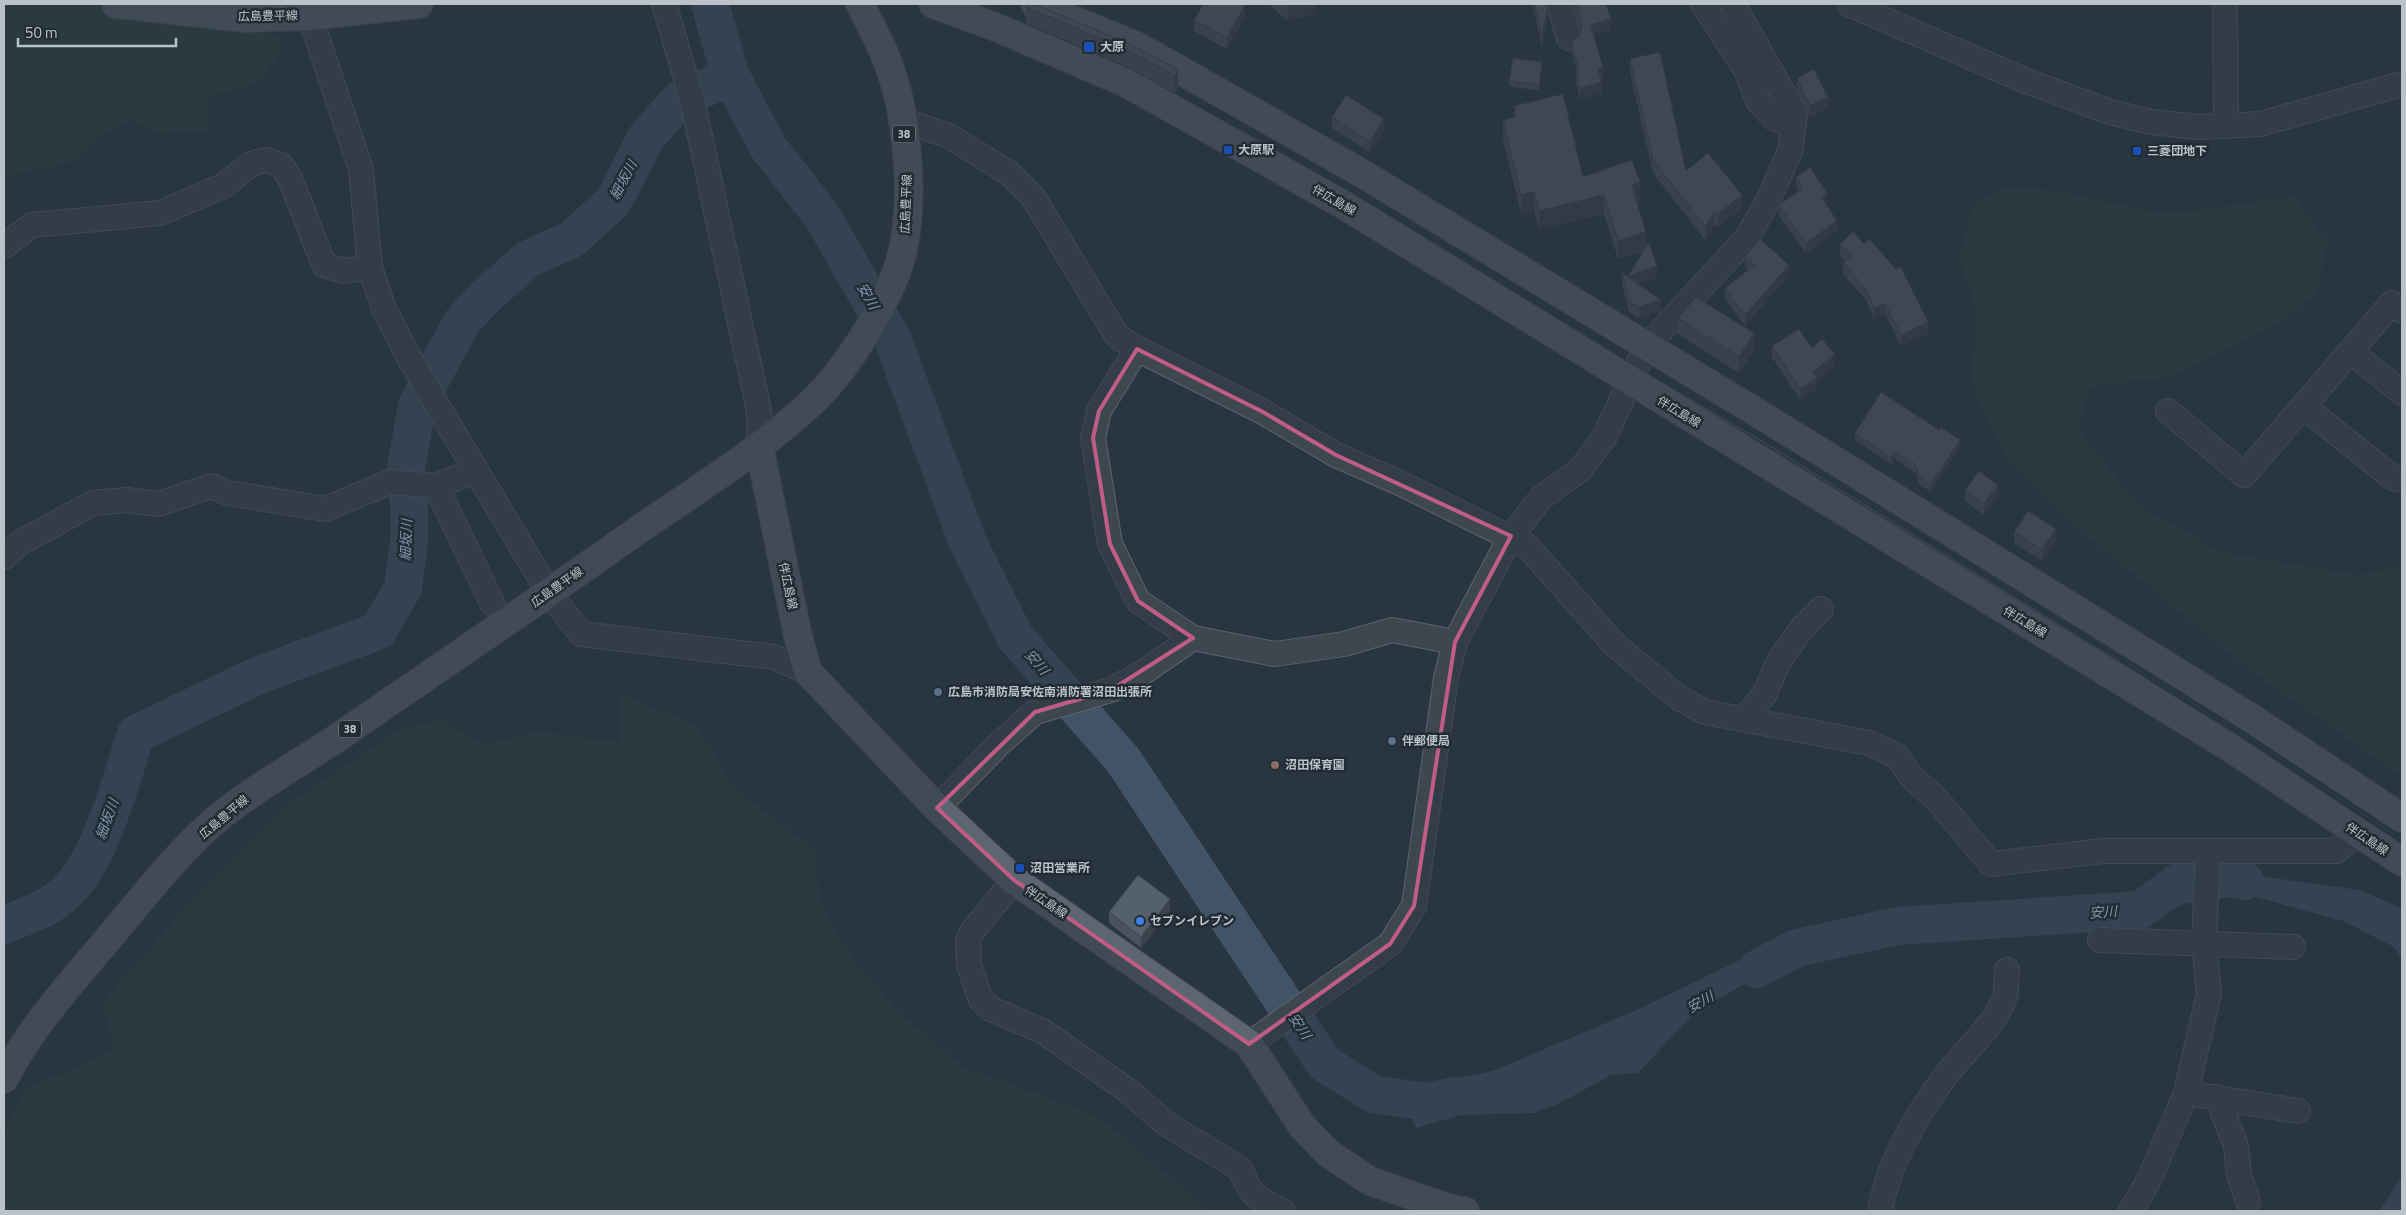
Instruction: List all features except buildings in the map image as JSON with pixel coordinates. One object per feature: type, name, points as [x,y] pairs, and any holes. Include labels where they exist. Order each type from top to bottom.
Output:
[{"type":"main road","name":"広島豊平線","points":[[116,4],[245,18],[306,10],[419,4]]},
{"type":"main road","name":"広島豊平線","points":[[4,1079],[44,1014],[184,852],[218,819],[264,785],[327,745],[549,593],[759,446],[812,402],[855,350],[878,312],[897,270],[906,233],[909,183],[903,120],[888,61],[860,4]]},
{"type":"main road","name":"伴広島線","points":[[933,4],[993,26],[1126,84],[1342,204],[2229,747],[2402,862]]},
{"type":"main road","points":[[1035,4],[1139,47],[1358,171],[1774,423],[2253,719],[2402,818]]},
{"type":"main road","points":[[1342,204],[1358,171]]},
{"type":"main road","name":"伴広島線","points":[[759,446],[798,636],[808,672],[938,808],[1014,880],[1256,1039],[1302,1126],[1328,1153],[1370,1181],[1451,1209],[1465,1211]]},
{"type":"street","points":[[664,4],[692,100],[759,411],[759,446]]},
{"type":"street","points":[[1559,4],[1569,38]]},
{"type":"street","points":[[1703,4],[1746,70],[1759,102],[1774,118],[1794,126]]},
{"type":"street","points":[[1256,1039],[1390,944],[1414,906],[1446,678],[1455,642],[1511,536],[1542,497],[1580,470],[1604,438],[1646,347],[1746,239],[1768,201],[1790,151],[1795,114],[1733,4]]},
{"type":"street","points":[[1850,4],[2026,81],[2110,112],[2151,122],[2199,127],[2260,124],[2402,84]]},
{"type":"street","points":[[2225,4],[2226,126]]},
{"type":"street","points":[[306,10],[361,170],[370,267],[384,309],[411,361],[549,593],[581,634],[774,657],[808,672]]},
{"type":"street","points":[[903,120],[949,136],[1009,173],[1033,197],[1117,336],[1136,349],[1263,412],[1336,455],[1402,484],[1511,536],[1527,546],[1614,644],[1679,698],[1704,712],[1869,743],[1897,756],[1910,774],[1938,802],[1991,864],[2103,851],[2208,858],[2336,851],[2344,845],[2353,830]]},
{"type":"street","points":[[4,246],[32,225],[160,213],[223,186],[251,164],[266,160],[280,165],[290,178],[324,265],[344,271],[370,267]]},
{"type":"street","points":[[2168,411],[2244,475],[2392,303],[2402,311]]},
{"type":"street","points":[[1136,349],[1099,411],[1093,438],[1110,544],[1138,601],[1193,638],[1275,654],[1344,644],[1392,630],[1455,642]]},
{"type":"street","points":[[2350,351],[2402,393]]},
{"type":"street","points":[[2303,406],[2393,478],[2402,480]]},
{"type":"street","points":[[4,557],[20,543],[93,503],[126,500],[159,504],[211,486],[228,493],[325,509],[390,482],[429,484],[476,471]]},
{"type":"street","points":[[429,484],[492,603]]},
{"type":"street","points":[[1744,719],[1764,695],[1779,661],[1802,628],[1821,609]]},
{"type":"street","points":[[938,808],[999,744],[1035,712],[1111,690],[1141,674],[1193,638]]},
{"type":"street","points":[[2130,1211],[2150,1178],[2186,1093],[2209,993],[2205,938],[2208,858]]},
{"type":"street","points":[[1014,880],[972,933],[968,941],[969,966],[980,1000],[991,1009],[1044,1032],[1127,1090],[1168,1125],[1239,1168],[1244,1175],[1248,1188],[1261,1200],[1283,1211]]},
{"type":"street","points":[[2100,940],[2205,938],[2293,947]]},
{"type":"street","points":[[1880,1211],[1884,1188],[1904,1143],[1945,1076],[1996,1015],[2005,995],[2007,970]]},
{"type":"street","points":[[2186,1093],[2298,1111]]},
{"type":"street","points":[[2217,1097],[2236,1146],[2239,1174],[2248,1201]]},
{"type":"highlighted area","points":[[1137,349],[1263,412],[1336,455],[1511,536],[1455,642],[1414,906],[1390,944],[1249,1044],[1014,880],[937,808],[1035,712],[1111,690],[1193,638],[1138,601],[1110,544],[1093,438],[1099,411]]},
{"type":"green space","points":[[4,4],[205,4],[257,30],[280,37],[280,54],[258,83],[209,97],[209,132],[157,134],[130,121],[100,137],[73,161],[4,178]]},
{"type":"green space","points":[[2002,187],[2050,190],[2166,214],[2296,197],[2327,243],[2318,291],[2285,320],[2167,377],[2089,387],[2078,429],[2138,505],[2221,552],[2359,575],[2402,565],[2402,777],[2251,671],[2064,517],[2009,459],[1977,400],[1972,371],[1978,312],[1959,260],[1971,207]]},
{"type":"green space","points":[[621,694],[697,726],[736,790],[816,851],[819,900],[852,957],[898,1012],[964,1067],[1099,1117],[1210,1211],[4,1211],[4,1136],[25,1089],[114,1051],[103,1002],[177,917],[291,801],[398,731],[440,719],[486,745],[534,731],[621,742]]},
{"type":"water","points":[[2174,873],[2246,874],[2359,890],[2402,908],[2402,959],[2394,947],[2343,921],[2248,895],[2184,904],[2153,918],[2139,896]]},
{"type":"water","points":[[1798,936],[1805,957],[1766,972],[1695,1012],[1638,1073],[1611,1075],[1560,1103],[1534,1113],[1461,1115],[1416,1128],[1403,1089],[1493,1071],[1639,1009],[1752,954]]},
{"type":"water","points":[[2402,1177],[2402,1211],[2379,1211]]},
{"type":"waterway","name":"安川","points":[[710,4],[730,74],[768,147],[822,216],[893,340],[968,543],[1015,637],[1123,760],[1324,1063],[1373,1094],[1426,1102],[1456,1096]]},
{"type":"waterway","name":"細坂川","points":[[4,925],[34,913],[56,901],[76,882],[88,864],[108,821],[136,734],[259,675],[378,631],[403,588],[409,542],[409,502],[405,474],[417,405],[462,322],[485,297],[528,259],[572,239],[613,202],[645,139],[679,100],[718,82],[730,74]]},
{"type":"waterway","name":"安川","points":[[1757,969],[1796,948],[1898,926],[2140,910],[2195,870],[2245,881]]},
{"type":"tram line","points":[[212,4],[242,7],[284,4]]},
{"type":"tram line","points":[[953,4],[988,14],[1167,97],[1765,443],[2135,672],[2402,845]]},
{"type":"tram line","points":[[1021,4],[1040,12]]},
{"type":"tram line","points":[[1164,69],[1262,122],[2140,663],[2402,833]]},
{"type":"place","name":"大原","points":[[1089,47]]},
{"type":"place","name":"大原駅","points":[[1228,150]]},
{"type":"place","name":"三菱団地下","points":[[2137,151]]},
{"type":"place","name":"広島市消防局安佐南消防署沼田出張所","points":[[938,692]]},
{"type":"place","name":"伴郵便局","points":[[1392,741]]},
{"type":"place","name":"沼田保育園","points":[[1275,765]]},
{"type":"place","name":"沼田営業所","points":[[1020,868]]},
{"type":"place","name":"セブンイレブン","points":[[1140,921]]}]
